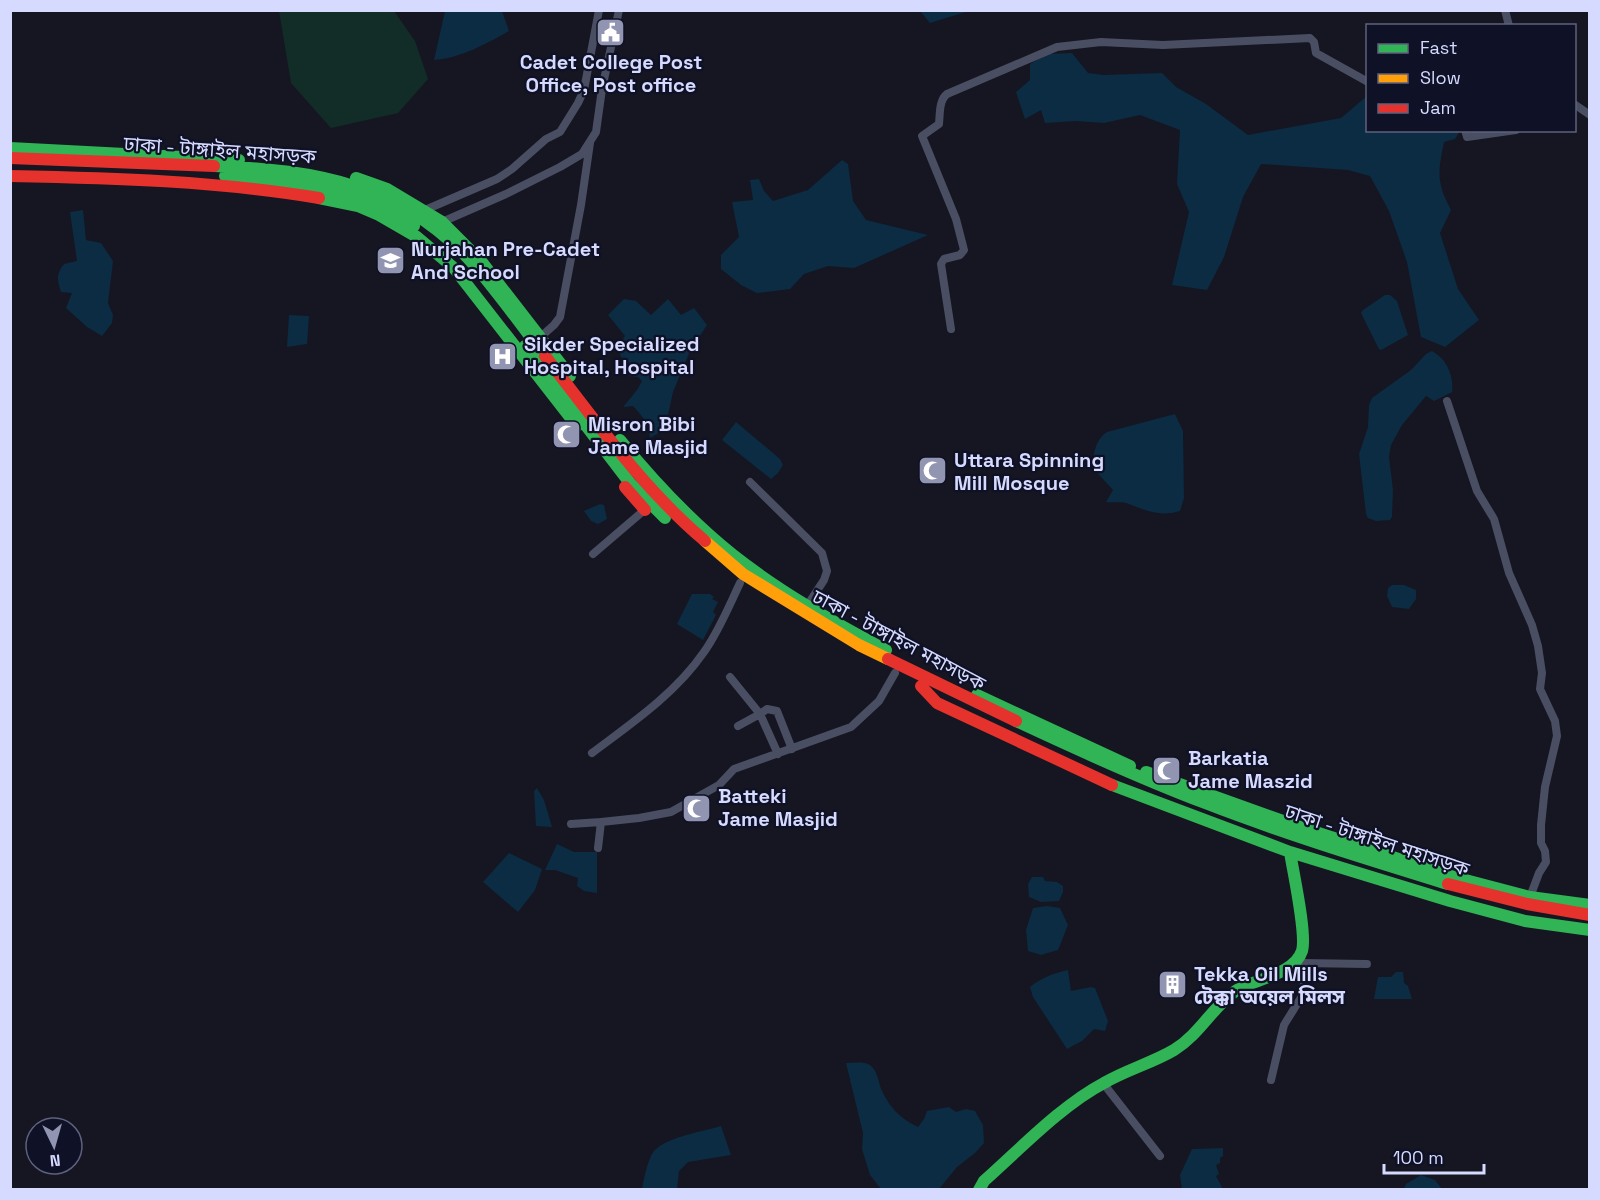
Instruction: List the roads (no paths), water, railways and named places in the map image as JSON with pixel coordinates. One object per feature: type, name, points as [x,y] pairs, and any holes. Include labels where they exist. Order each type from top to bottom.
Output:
[{"type":"main road","points":[[10,148],[264,162],[346,175],[387,189],[442,222],[481,261],[538,340]]},
{"type":"main road","name":"ঢাকা - টাঙ্গাইল মহাসড়ক","points":[[10,158],[262,168],[319,176],[349,183],[399,204],[439,231],[474,265],[538,340],[635,471],[683,523],[743,574],[805,609],[859,645],[1096,768],[1200,809],[1288,841],[1457,896],[1516,911],[1590,924]]},
{"type":"main road","name":"ঢাকা - টাঙ্গাইল মহাসড়ক","points":[[10,168],[217,176],[297,182],[351,194],[394,213],[427,234],[452,255],[480,286],[648,507],[740,583],[854,653],[895,673],[929,681],[1101,761],[1204,803],[1292,835],[1460,888],[1527,904],[1590,915]]},
{"type":"main road","points":[[10,176],[72,177],[266,189],[328,199],[358,206],[379,215],[417,237],[454,268],[619,480],[648,507]]},
{"type":"main road","points":[[929,681],[1137,769],[1308,830],[1454,877],[1530,897],[1590,905]]},
{"type":"main road","points":[[929,681],[937,703],[1108,784],[1290,852],[1450,902],[1525,921],[1590,930]]},
{"type":"main road","points":[[979,1190],[984,1181],[1057,1116],[1103,1083],[1175,1049],[1201,1028],[1216,1009],[1238,990],[1301,963],[1302,926],[1290,852]]},
{"type":"street","points":[[425,210],[497,179],[546,139],[560,132],[584,90],[599,10]]},
{"type":"street","points":[[442,222],[506,194],[582,154],[596,132],[602,89],[619,10]]},
{"type":"street","points":[[951,329],[941,264],[944,259],[960,255],[964,250],[956,219],[922,136],[939,124],[943,97],[947,94],[1057,47],[1101,42],[1163,45],[1310,38],[1314,42],[1316,53],[1366,81]]},
{"type":"street","points":[[1576,105],[1590,115]]},
{"type":"street","points":[[1466,132],[1467,137],[1502,132]]},
{"type":"street","points":[[538,340],[560,317],[590,142]]},
{"type":"street","points":[[1447,401],[1477,491],[1494,519],[1509,573],[1532,625],[1540,655],[1542,674],[1540,690],[1555,721],[1557,736],[1545,787],[1541,825],[1541,843],[1545,851],[1546,862],[1530,897]]},
{"type":"street","points":[[750,482],[822,553],[827,571],[820,589],[805,609]]},
{"type":"street","points":[[592,554],[648,507]]},
{"type":"street","points":[[592,753],[659,702],[686,675],[705,651],[740,583]]},
{"type":"street","points":[[571,824],[639,818],[671,812],[719,785],[734,769],[851,727],[879,701],[895,673]]},
{"type":"street","points":[[730,677],[760,714],[778,754]]},
{"type":"street","points":[[738,726],[767,709],[777,711],[792,749]]},
{"type":"street","points":[[598,848],[601,822]]},
{"type":"street","points":[[1271,1080],[1284,1025],[1302,996],[1301,963],[1367,964]]},
{"type":"street","points":[[1103,1083],[1160,1156]]},
{"type":"water","points":[[445,11],[502,11],[509,31],[464,53],[434,60]]},
{"type":"water","points":[[920,11],[969,11],[930,23]]},
{"type":"water","points":[[1072,53],[1088,73],[1103,75],[1162,73],[1176,87],[1206,104],[1248,135],[1341,118],[1366,97],[1366,132],[1459,132],[1455,139],[1444,142],[1442,152],[1441,184],[1451,210],[1440,233],[1458,289],[1479,320],[1445,347],[1421,337],[1407,262],[1389,211],[1370,176],[1348,170],[1261,164],[1243,197],[1224,257],[1207,290],[1172,285],[1189,212],[1177,184],[1180,130],[1140,115],[1104,123],[1076,121],[1045,123],[1041,110],[1025,119],[1016,92],[1030,80],[1030,64],[1046,54]]},
{"type":"water","points":[[842,160],[848,164],[853,201],[866,220],[928,235],[854,268],[828,266],[804,274],[790,289],[757,293],[741,285],[721,269],[721,255],[739,237],[732,202],[753,200],[750,180],[759,179],[764,191],[773,201],[808,190]]},
{"type":"water","points":[[83,210],[86,240],[101,243],[113,261],[108,303],[113,315],[112,323],[102,336],[87,327],[66,308],[72,293],[61,292],[58,281],[58,274],[64,264],[77,261],[70,212]]},
{"type":"water","points":[[1385,295],[1390,295],[1397,301],[1408,335],[1381,350],[1361,313]]},
{"type":"water","points":[[624,299],[636,301],[651,315],[668,299],[681,315],[694,308],[707,325],[690,351],[673,392],[665,429],[650,438],[647,425],[636,409],[633,406],[623,407],[642,381],[638,377],[629,376],[629,363],[621,357],[618,347],[625,336],[608,315]]},
{"type":"water","points":[[289,315],[309,316],[307,344],[287,347]]},
{"type":"water","points":[[1432,351],[1448,368],[1452,380],[1452,392],[1434,401],[1426,396],[1402,425],[1391,445],[1389,457],[1393,490],[1392,517],[1390,520],[1376,521],[1368,518],[1366,514],[1359,454],[1368,427],[1369,405],[1372,398],[1411,370],[1426,354]]},
{"type":"water","points":[[1175,414],[1183,431],[1184,498],[1180,511],[1160,513],[1126,503],[1106,502],[1113,490],[1092,467],[1096,447],[1103,435]]},
{"type":"water","points":[[736,422],[780,459],[783,465],[771,479],[722,440]]},
{"type":"water","points":[[600,504],[604,505],[607,519],[598,524],[591,521],[584,511]]},
{"type":"water","points":[[1392,585],[1404,585],[1416,590],[1416,599],[1409,609],[1392,607],[1387,596],[1388,588]]},
{"type":"water","points":[[692,594],[710,594],[714,597],[712,599],[718,602],[713,612],[716,615],[703,640],[677,624]]},
{"type":"water","points":[[537,788],[544,800],[552,827],[536,826],[534,791]]},
{"type":"water","points":[[557,844],[574,852],[597,852],[597,893],[584,891],[577,886],[578,878],[555,870],[545,870]]},
{"type":"water","points":[[509,853],[542,869],[535,890],[518,912],[483,882]]},
{"type":"water","points":[[1032,877],[1043,877],[1045,881],[1057,882],[1063,886],[1059,901],[1041,902],[1029,897],[1028,884]]},
{"type":"water","points":[[1047,906],[1060,908],[1068,925],[1058,950],[1041,955],[1028,951],[1026,930],[1033,908]]},
{"type":"water","points":[[1068,970],[1071,991],[1095,988],[1108,1021],[1105,1031],[1094,1029],[1082,1041],[1067,1049],[1033,997],[1030,987],[1048,976]]},
{"type":"water","points":[[1396,972],[1403,972],[1404,983],[1408,986],[1412,999],[1374,999],[1378,977],[1391,977]]},
{"type":"water","points":[[846,1063],[870,1065],[875,1070],[882,1091],[892,1108],[901,1117],[918,1127],[927,1111],[949,1107],[956,1112],[966,1109],[975,1111],[983,1125],[984,1143],[957,1167],[939,1189],[881,1189],[870,1175],[862,1149],[863,1133]]},
{"type":"water","points":[[721,1126],[731,1155],[688,1162],[679,1171],[677,1189],[642,1189],[650,1158],[661,1145],[677,1138]]},
{"type":"water","points":[[1223,1148],[1223,1156],[1220,1158],[1220,1163],[1216,1165],[1219,1174],[1216,1176],[1223,1189],[1182,1189],[1180,1175],[1192,1149]]},
{"type":"water","points":[[1421,1175],[1435,1180],[1442,1189],[1404,1189],[1406,1184]]},
{"type":"place","name":"Cadet College Post Office, Post office","points":[[611,32]]},
{"type":"place","name":"Nurjahan Pre-Cadet And School","points":[[390,260]]},
{"type":"place","name":"Sikder Specialized Hospital, Hospital","points":[[503,356]]},
{"type":"place","name":"Misron Bibi Jame Masjid","points":[[567,435]]},
{"type":"place","name":"Uttara Spinning Mill Mosque","points":[[933,471]]},
{"type":"place","name":"Barkatia Jame Maszid","points":[[1167,770]]},
{"type":"place","name":"Batteki Jame Masjid","points":[[697,808]]},
{"type":"place","name":"Tekka Oil Mills টেক্কা অয়েল মিলস","points":[[1173,985]]}]
